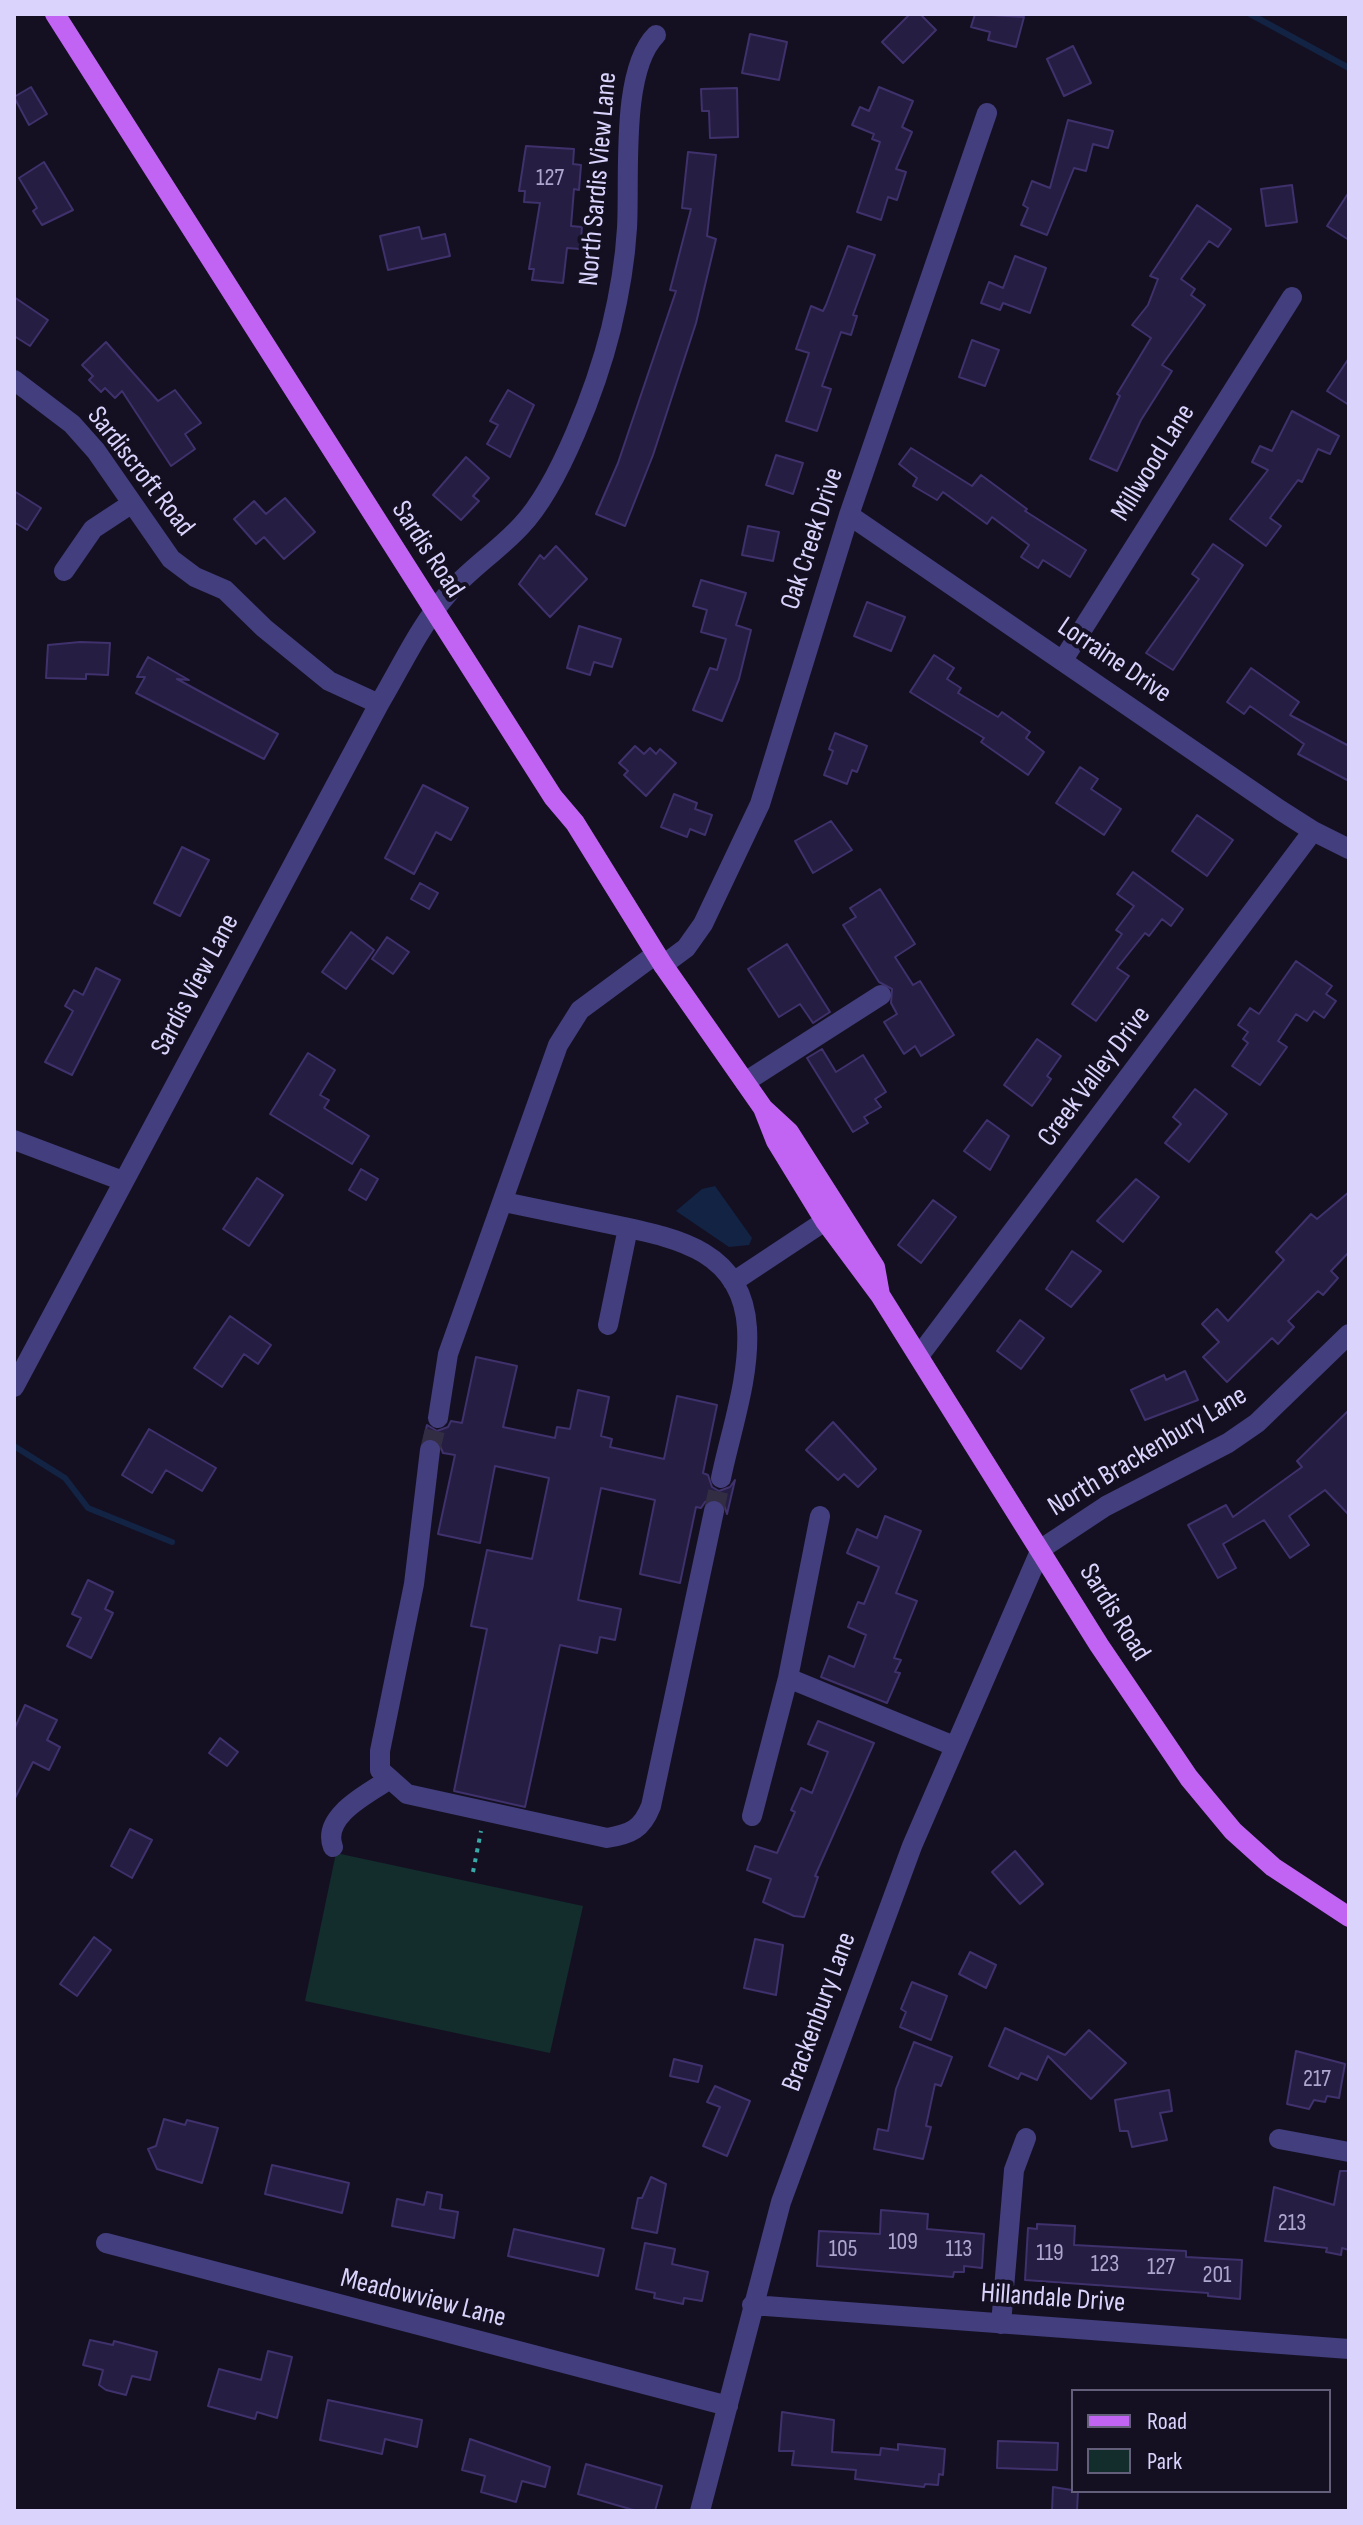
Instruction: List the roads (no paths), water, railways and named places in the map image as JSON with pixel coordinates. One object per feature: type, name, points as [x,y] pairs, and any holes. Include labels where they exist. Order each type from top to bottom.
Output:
[{"type":"main road","name":"Sardis Road","points":[[55,14],[434,612],[553,797],[575,823],[659,960],[763,1108],[789,1132],[875,1267],[880,1295]]},
{"type":"main road","name":"Sardis Road","points":[[763,1108],[776,1141],[825,1221],[880,1295],[1157,1734],[1212,1807],[1273,1867],[1349,1917]]},
{"type":"street","name":"North Sardis View Lane","points":[[434,612],[466,575],[522,526],[536,508],[567,451],[610,333],[621,282],[627,231],[633,82],[640,54],[656,35]]},
{"type":"street","name":"Oak Creek Drive","points":[[438,1418],[448,1354],[558,1045],[572,1019],[659,960],[686,948],[703,924],[750,829],[849,515],[987,113]]},
{"type":"street","name":"Millwood Lane","points":[[1063,660],[1292,297]]},
{"type":"street","name":"Sardiscroft Road","points":[[14,380],[72,424],[96,451],[171,559],[195,577],[225,590],[264,628],[329,681],[379,704]]},
{"type":"street","points":[[64,571],[93,529],[131,504]]},
{"type":"street","name":"Lorraine Drive","points":[[849,515],[1313,831],[1349,849]]},
{"type":"street","name":"Sardis View Lane","points":[[14,1387],[379,704],[434,612]]},
{"type":"street","name":"Creek Valley Drive","points":[[919,1356],[1313,831]]},
{"type":"street","points":[[745,1082],[881,995]]},
{"type":"street","points":[[14,1140],[123,1181]]},
{"type":"street","points":[[504,1202],[678,1239],[723,1267],[733,1282],[747,1328],[746,1362],[721,1478]]},
{"type":"street","points":[[733,1282],[825,1221]]},
{"type":"street","points":[[608,1325],[628,1228]]},
{"type":"street","name":"North Brackenbury Lane","points":[[1041,1549],[1106,1506],[1228,1443],[1257,1423],[1349,1334]]},
{"type":"street","points":[[430,1450],[414,1584],[380,1751],[380,1770],[407,1794],[607,1838],[630,1834],[645,1821],[651,1806],[714,1511]]},
{"type":"street","points":[[752,1816],[788,1678],[820,1516]]},
{"type":"street","name":"Brackenbury Lane","points":[[700,2511],[781,2202],[823,2083],[912,1846],[1041,1549]]},
{"type":"street","points":[[788,1678],[954,1746]]},
{"type":"street","points":[[333,1847],[329,1837],[342,1814],[390,1779]]},
{"type":"street","points":[[1001,2324],[1014,2170],[1026,2138]]},
{"type":"street","points":[[1279,2139],[1349,2152]]},
{"type":"street","name":"Meadowview Lane","points":[[106,2243],[728,2406]]},
{"type":"street","name":"Hillandale Drive","points":[[752,2305],[1349,2349]]},
{"type":"water","points":[[715,1186],[752,1238],[749,1245],[729,1247],[676,1211],[702,1189]]},
{"type":"waterway","points":[[1250,14],[1349,68]]},
{"type":"waterway","points":[[14,1446],[65,1478],[88,1508],[172,1542]]},
{"type":"tunnel","points":[[430,1450],[438,1418]]},
{"type":"tunnel","points":[[714,1511],[721,1478]]}]
